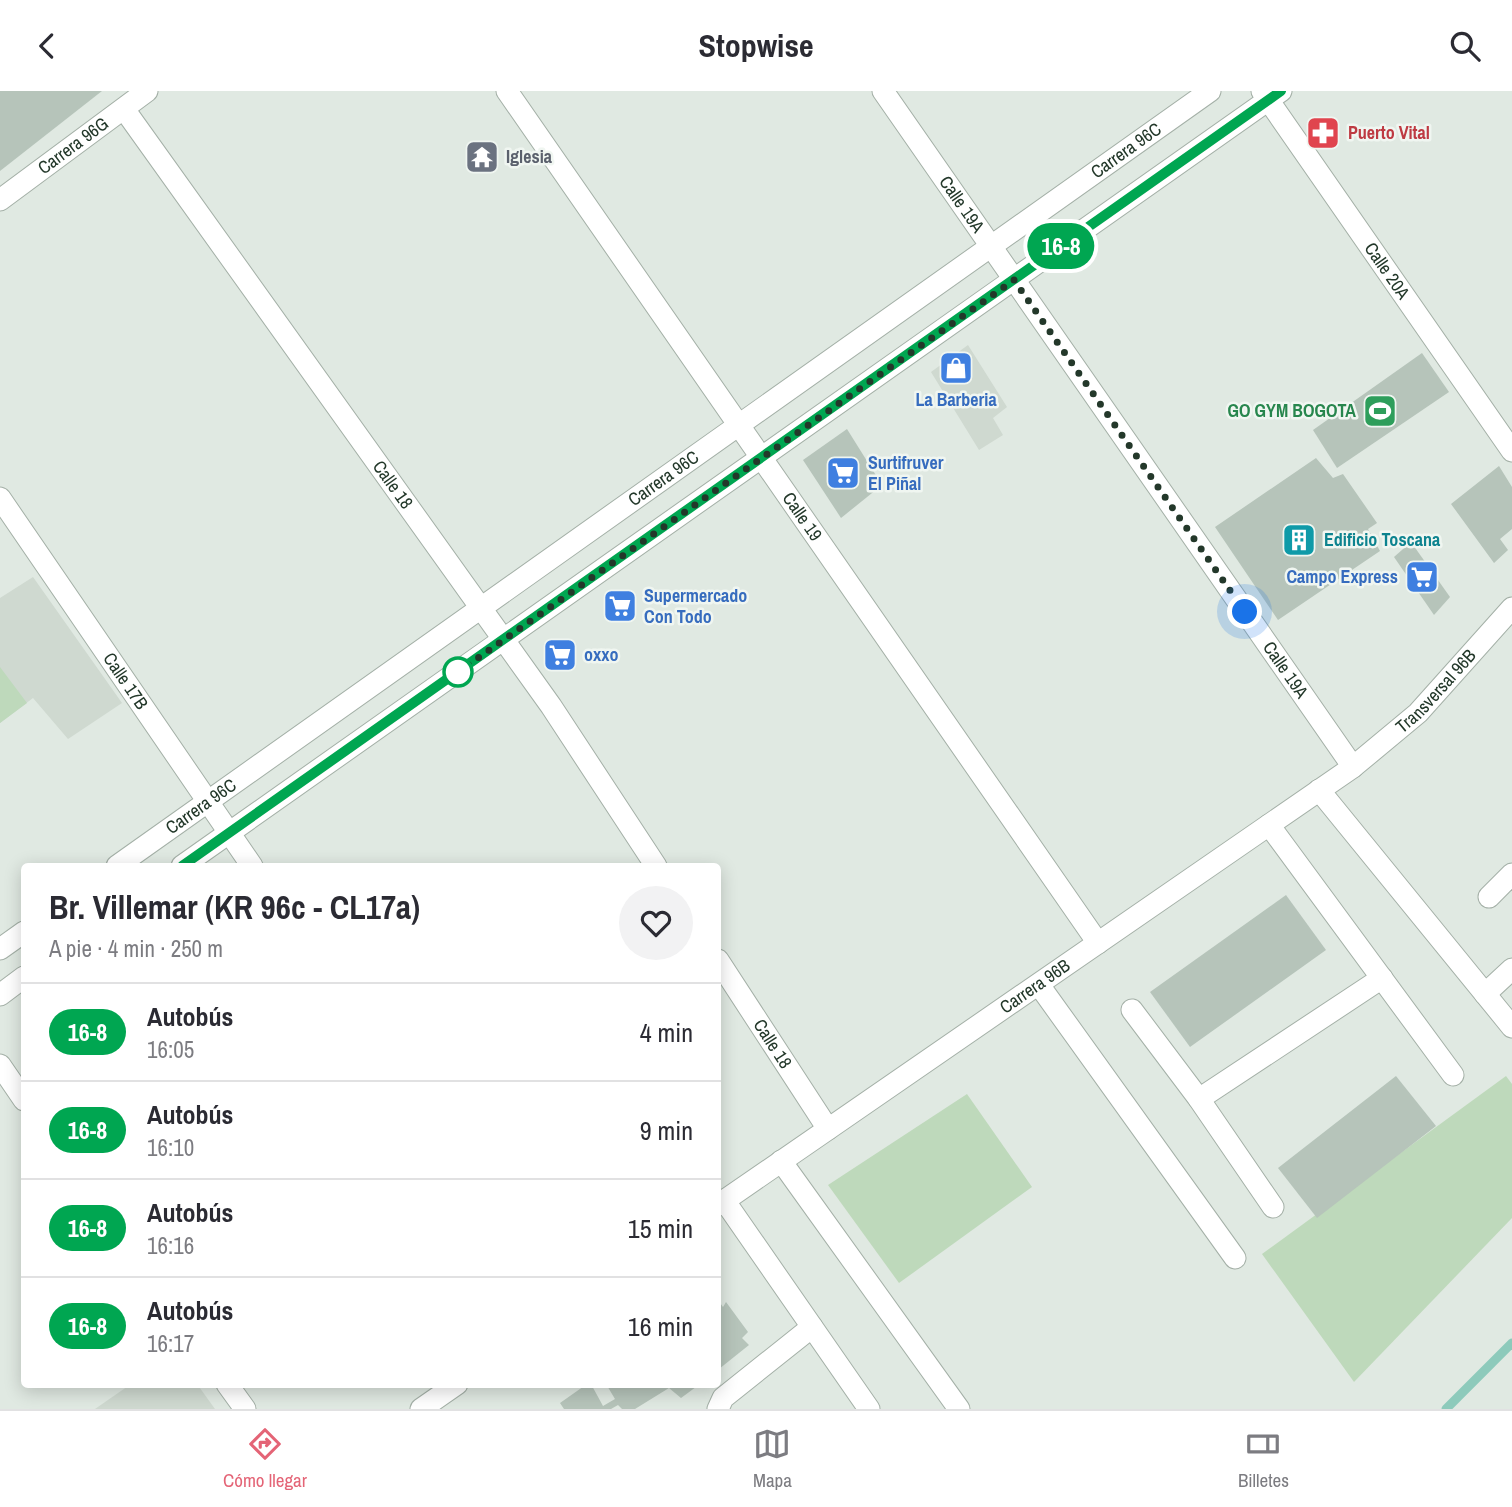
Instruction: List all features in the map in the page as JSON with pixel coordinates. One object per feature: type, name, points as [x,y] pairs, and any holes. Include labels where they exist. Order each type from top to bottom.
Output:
[{"type":"street","name":"Carrera 96G","points":[[0,200],[148,91]]},
{"type":"street","name":"Calle 19","points":[[507,91],[1098,943]]},
{"type":"street","name":"Calle 19A","points":[[883,91],[1353,767]]},
{"type":"street","name":"Carrera 96C","points":[[121,863],[1210,91]]},
{"type":"street","points":[[186,863],[1014,280],[1270,94]]},
{"type":"street","name":"Calle 20A","points":[[1270,94],[1512,451]]},
{"type":"street","name":"Calle 18","points":[[124,109],[551,705],[654,863]]},
{"type":"street","name":"Calle 17B","points":[[0,498],[250,863]]},
{"type":"street","name":"Transversal 96B","points":[[1353,767],[1418,713],[1512,608]]},
{"type":"street","name":"Carrera 96B","points":[[721,1203],[1353,767]]},
{"type":"street","points":[[1319,790],[1512,1027]]},
{"type":"street","points":[[1269,825],[1453,1076]]},
{"type":"street","points":[[1489,897],[1512,874]]},
{"type":"street","points":[[0,949],[21,934]]},
{"type":"street","name":"Calle 18","points":[[721,965],[828,1129]]},
{"type":"street","points":[[1485,993],[1512,969]]},
{"type":"street","points":[[1199,1099],[1382,978]]},
{"type":"street","points":[[0,995],[21,979]]},
{"type":"street","points":[[1039,985],[1235,1258]]},
{"type":"street","points":[[1132,1010],[1199,1099],[1273,1207]]},
{"type":"street","points":[[0,1065],[21,1096]]},
{"type":"street","points":[[781,1161],[959,1409]]},
{"type":"street","points":[[721,1203],[869,1409]]},
{"type":"street","points":[[718,1409],[723,1398],[812,1327]]},
{"type":"street","points":[[230,1388],[245,1409]]},
{"type":"street","points":[[421,1409],[451,1388]]},
{"type":"shaded area","points":[[968,345],[1007,407],[993,418],[1003,435],[979,450],[931,372]]},
{"type":"shaded area","points":[[33,577],[122,703],[68,739],[33,698],[0,723],[0,598]]},
{"type":"shaded area","points":[[125,1388],[200,1388],[215,1409],[95,1409]]},
{"type":"green space","points":[[0,667],[27,703],[0,723]]},
{"type":"green space","points":[[1506,1076],[1512,1084],[1512,1218],[1354,1382],[1262,1254]]},
{"type":"green space","points":[[967,1094],[1032,1187],[899,1283],[828,1185]]},
{"type":"building","points":[[0,91],[102,91],[0,171]]},
{"type":"building","name":"GO GYM BOGOTA","points":[[1422,353],[1449,392],[1337,468],[1313,430]]},
{"type":"building","name":"Surtifruver El Piñal","points":[[847,429],[882,485],[841,518],[803,460]]},
{"type":"building","name":"Edificio Toscana","points":[[1316,458],[1333,478],[1343,474],[1377,523],[1368,529],[1380,551],[1278,620],[1215,527]]},
{"type":"building","points":[[1499,466],[1512,487],[1512,529],[1500,539],[1508,550],[1494,563],[1451,504]]},
{"type":"building","name":"Campo Express","points":[[1411,542],[1450,597],[1434,615],[1394,557]]},
{"type":"building","points":[[1286,895],[1326,950],[1190,1047],[1150,992]]},
{"type":"building","points":[[1396,1076],[1436,1126],[1317,1218],[1278,1168]]},
{"type":"building","points":[[726,1302],[748,1332],[742,1338],[749,1345],[721,1367],[721,1304],[723,1307]]},
{"type":"building","points":[[581,1388],[593,1388],[603,1406],[615,1399],[608,1388],[669,1388],[635,1409],[622,1409],[618,1405],[611,1409],[564,1409],[560,1403]]},
{"type":"building","points":[[669,1388],[695,1388],[681,1398]]},
{"type":"waterway","points":[[1446,1409],[1512,1343]]},
{"type":"bus line","name":"16-8","points":[[186,863],[1281,91]]},
{"type":"place","name":"Puerto Vital","points":[[1323,133]]},
{"type":"place","name":"Iglesia","points":[[482,157]]},
{"type":"place","name":"La Barberia","points":[[956,368]]},
{"type":"place","name":"GO GYM BOGOTA","points":[[1380,411]]},
{"type":"place","name":"Surtifruver El Piñal","points":[[843,473]]},
{"type":"place","name":"Edificio Toscana","points":[[1299,540]]},
{"type":"place","name":"Campo Express","points":[[1422,577]]},
{"type":"place","name":"Supermercado Con Todo","points":[[620,606]]},
{"type":"place","name":"oxxo","points":[[560,655]]},
{"type":"route","points":[[458,672],[1014,280],[1245,612]]}]
